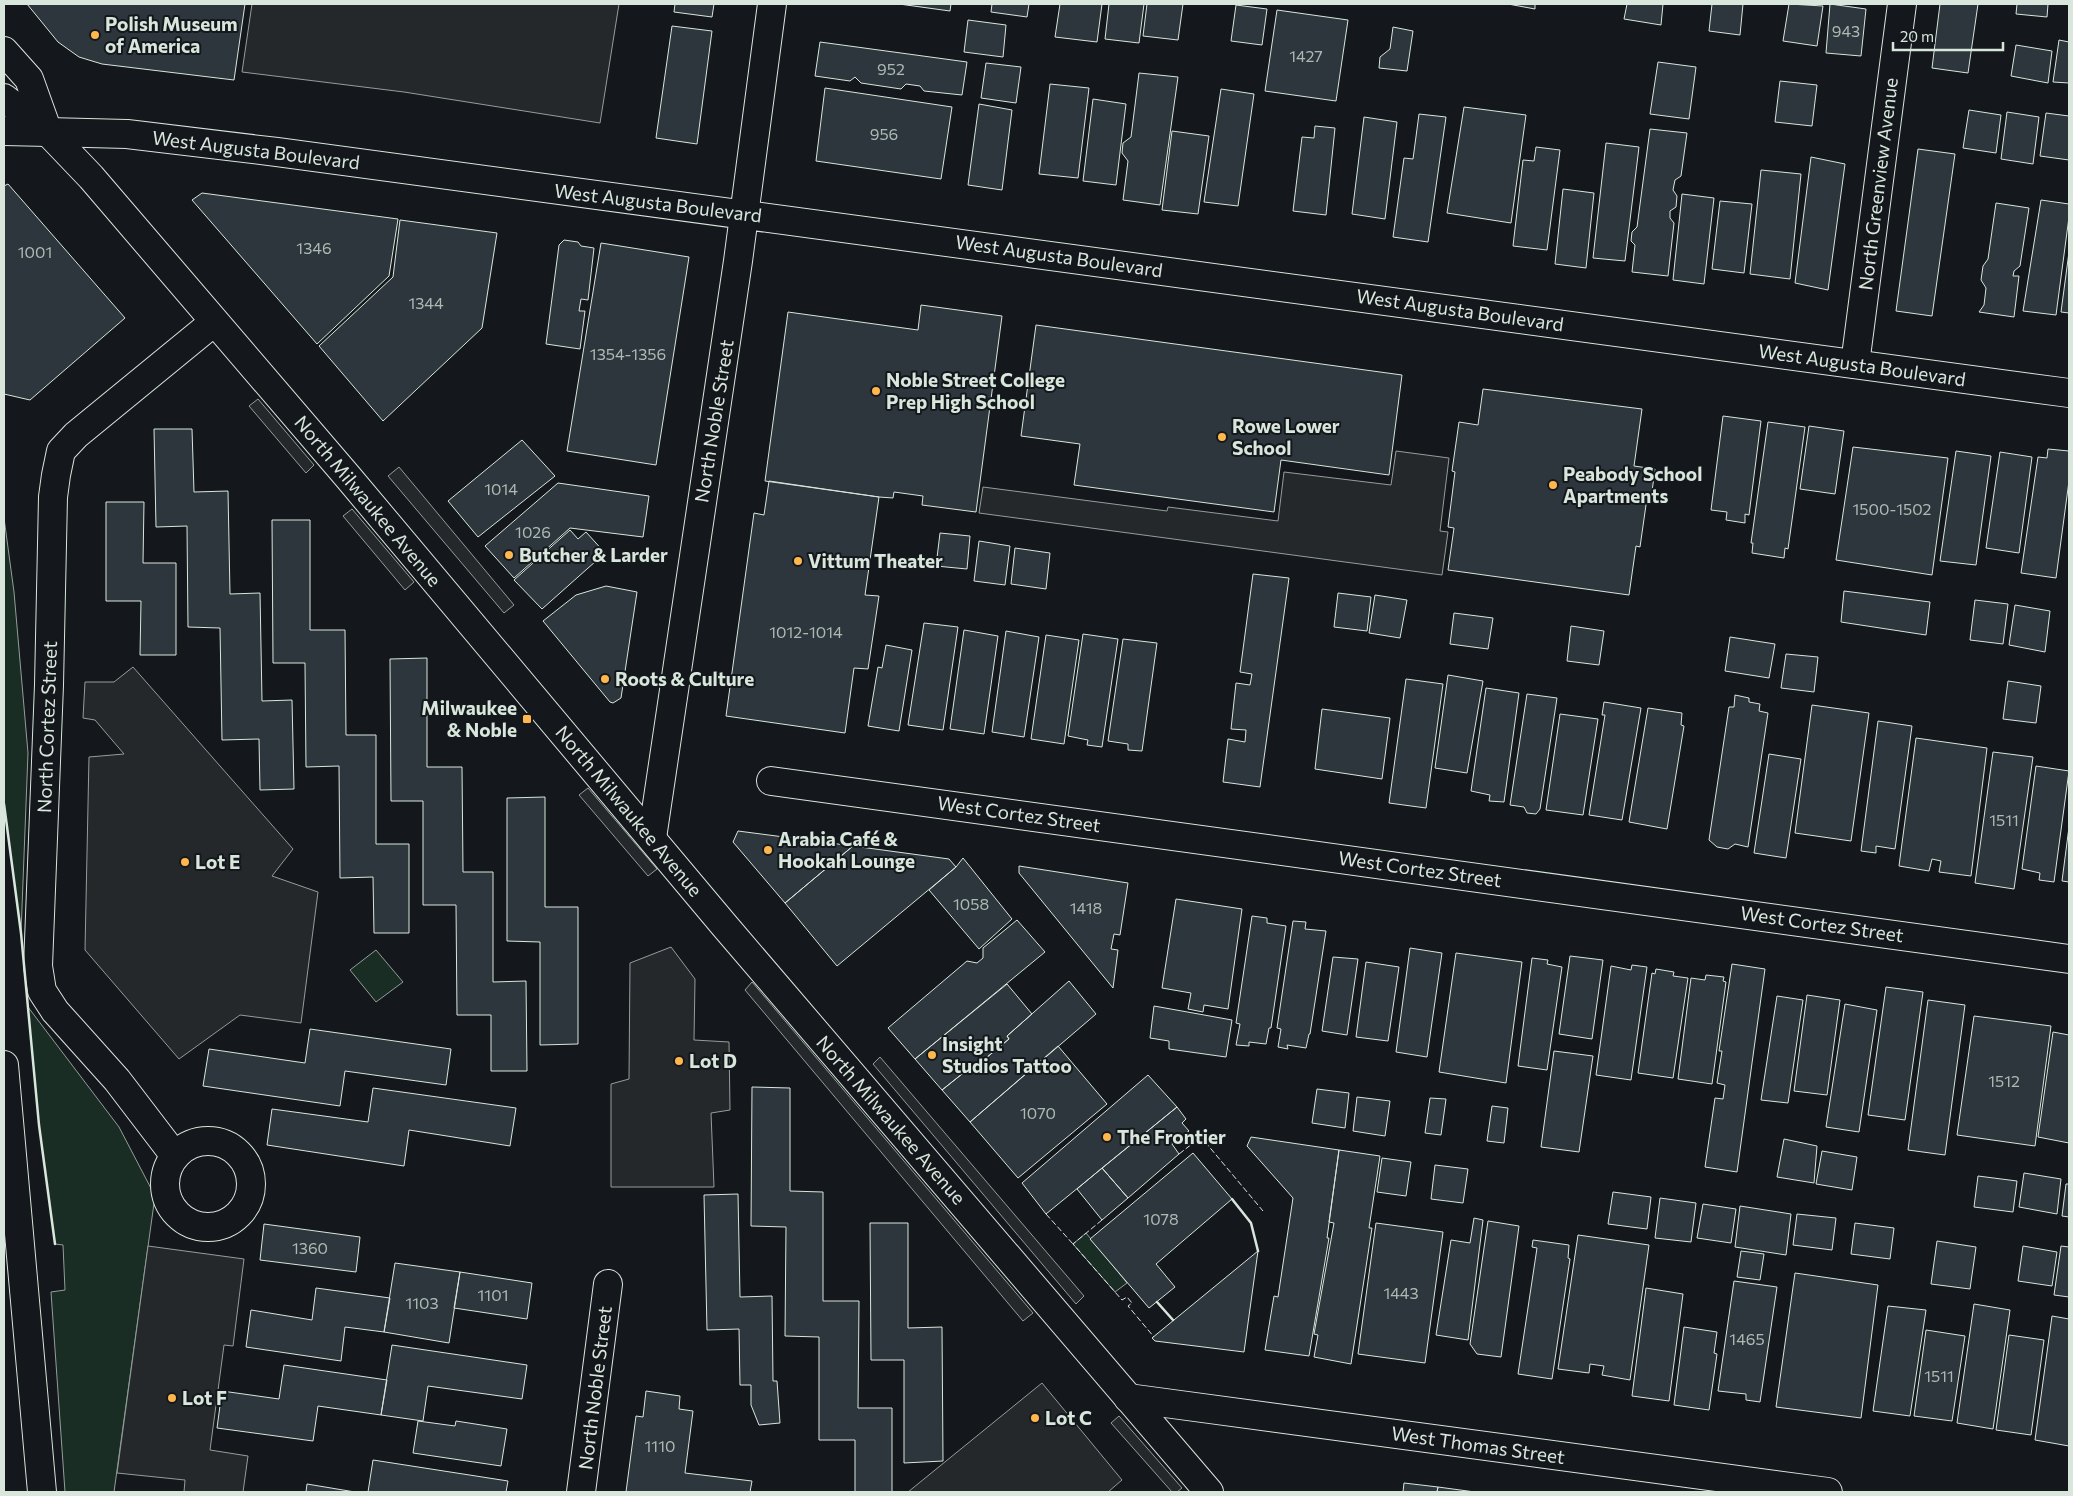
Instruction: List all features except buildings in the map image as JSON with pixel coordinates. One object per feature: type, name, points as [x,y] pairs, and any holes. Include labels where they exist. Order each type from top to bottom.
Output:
[{"type":"main road","name":"North Noble Street","points":[[652,838],[744,214],[772,4]]},
{"type":"main road","name":"North Greenview Avenue","points":[[1855,364],[1902,4]]},
{"type":"main road","name":"North Milwaukee Avenue","points":[[4,51],[28,79],[48,132]]},
{"type":"main road","name":"North Milwaukee Avenue","points":[[4,98],[48,132],[90,178],[361,492],[652,838],[1208,1492]]},
{"type":"main road","name":"West Augusta Boulevard","points":[[4,131],[127,134],[744,214],[2069,393]]},
{"type":"main road","name":"North Cortez Street","points":[[175,1156],[116,1080],[55,1011],[42,991],[38,966],[38,948],[49,685],[53,497],[61,451],[76,435],[214,322]]},
{"type":"main road","name":"West Cortez Street","points":[[771,781],[2069,959]]},
{"type":"main road","points":[[4,1065],[42,1492]]},
{"type":"main road","name":"North Noble Street","points":[[581,1492],[608,1284]]},
{"type":"main road","name":"West Thomas Street","points":[[1128,1398],[1828,1492]]},
{"type":"green space","points":[[4,518],[14,592],[28,753],[21,933],[4,804]]},
{"type":"green space","points":[[376,950],[403,982],[376,1002],[350,970]]},
{"type":"green space","points":[[28,1007],[119,1127],[155,1196],[114,1492],[65,1492],[51,1292],[65,1290],[63,1245],[55,1244],[39,1125]]},
{"type":"green space","points":[[1086,1233],[1127,1283],[1115,1292],[1073,1244]]},
{"type":"shaded area","points":[[252,4],[619,4],[600,123],[404,92],[242,72]]},
{"type":"shaded area","points":[[258,399],[314,465],[306,473],[249,406]]},
{"type":"shaded area","points":[[1396,451],[1449,458],[1440,531],[1448,532],[1442,575],[979,513],[983,487],[1167,511],[1168,507],[1278,521],[1284,472],[1391,485]]},
{"type":"shaded area","points":[[399,467],[514,605],[504,613],[388,476]]},
{"type":"shaded area","points":[[352,509],[414,582],[405,590],[343,516]]},
{"type":"shaded area","name":"Lot E","points":[[133,667],[293,849],[272,876],[318,892],[301,1023],[240,1015],[179,1059],[85,950],[89,757],[124,754],[95,720],[83,718],[85,682],[114,682]]},
{"type":"shaded area","points":[[588,788],[657,869],[648,876],[579,795]]},
{"type":"shaded area","name":"Lot D","points":[[671,947],[695,979],[694,1040],[729,1042],[730,1110],[711,1113],[714,1187],[611,1187],[611,1084],[629,1079],[630,963]]},
{"type":"shaded area","points":[[752,982],[1033,1313],[1023,1321],[745,990]]},
{"type":"shaded area","points":[[880,1057],[1084,1296],[1076,1304],[873,1064]]},
{"type":"shaded area","name":"Lot F","points":[[148,1246],[244,1259],[233,1346],[224,1345],[210,1450],[248,1456],[243,1492],[184,1492],[185,1480],[117,1473]]},
{"type":"shaded area","name":"Lot C","points":[[1042,1383],[1122,1480],[1108,1492],[908,1492]]},
{"type":"shaded area","points":[[1119,1416],[1182,1488],[1177,1492],[1172,1492],[1111,1423]]},
{"type":"fence","points":[[1179,1154],[1201,1137],[1263,1211]]},
{"type":"fence","points":[[1046,1214],[1073,1244]]},
{"type":"fence","points":[[1102,1220],[1073,1244],[1122,1300],[1127,1297],[1132,1303],[1128,1306],[1154,1337]]},
{"type":"wall","points":[[4,804],[21,933],[39,1125],[55,1244]]},
{"type":"wall","points":[[1232,1199],[1251,1223],[1258,1251]]},
{"type":"wall","points":[[1157,1302],[1173,1320]]},
{"type":"place","name":"Polish Museum of America","points":[[95,35]]},
{"type":"place","name":"Noble Street College Prep High School","points":[[876,391]]},
{"type":"place","name":"Rowe Lower School","points":[[1222,437]]},
{"type":"place","name":"Peabody School Apartments","points":[[1553,485]]},
{"type":"place","name":"Butcher & Larder","points":[[509,555]]},
{"type":"place","name":"Vittum Theater","points":[[798,561]]},
{"type":"place","name":"Roots & Culture","points":[[605,679]]},
{"type":"place","name":"Milwaukee & Noble","points":[[527,719]]},
{"type":"place","name":"Arabia Café & Hookah Lounge","points":[[768,850]]},
{"type":"place","name":"Lot E","points":[[185,862]]},
{"type":"place","name":"Insight Studios Tattoo","points":[[932,1055]]},
{"type":"place","name":"Lot D","points":[[679,1061]]},
{"type":"place","name":"The Frontier","points":[[1107,1137]]},
{"type":"place","name":"Lot F","points":[[172,1398]]},
{"type":"place","name":"Lot C","points":[[1035,1418]]}]
